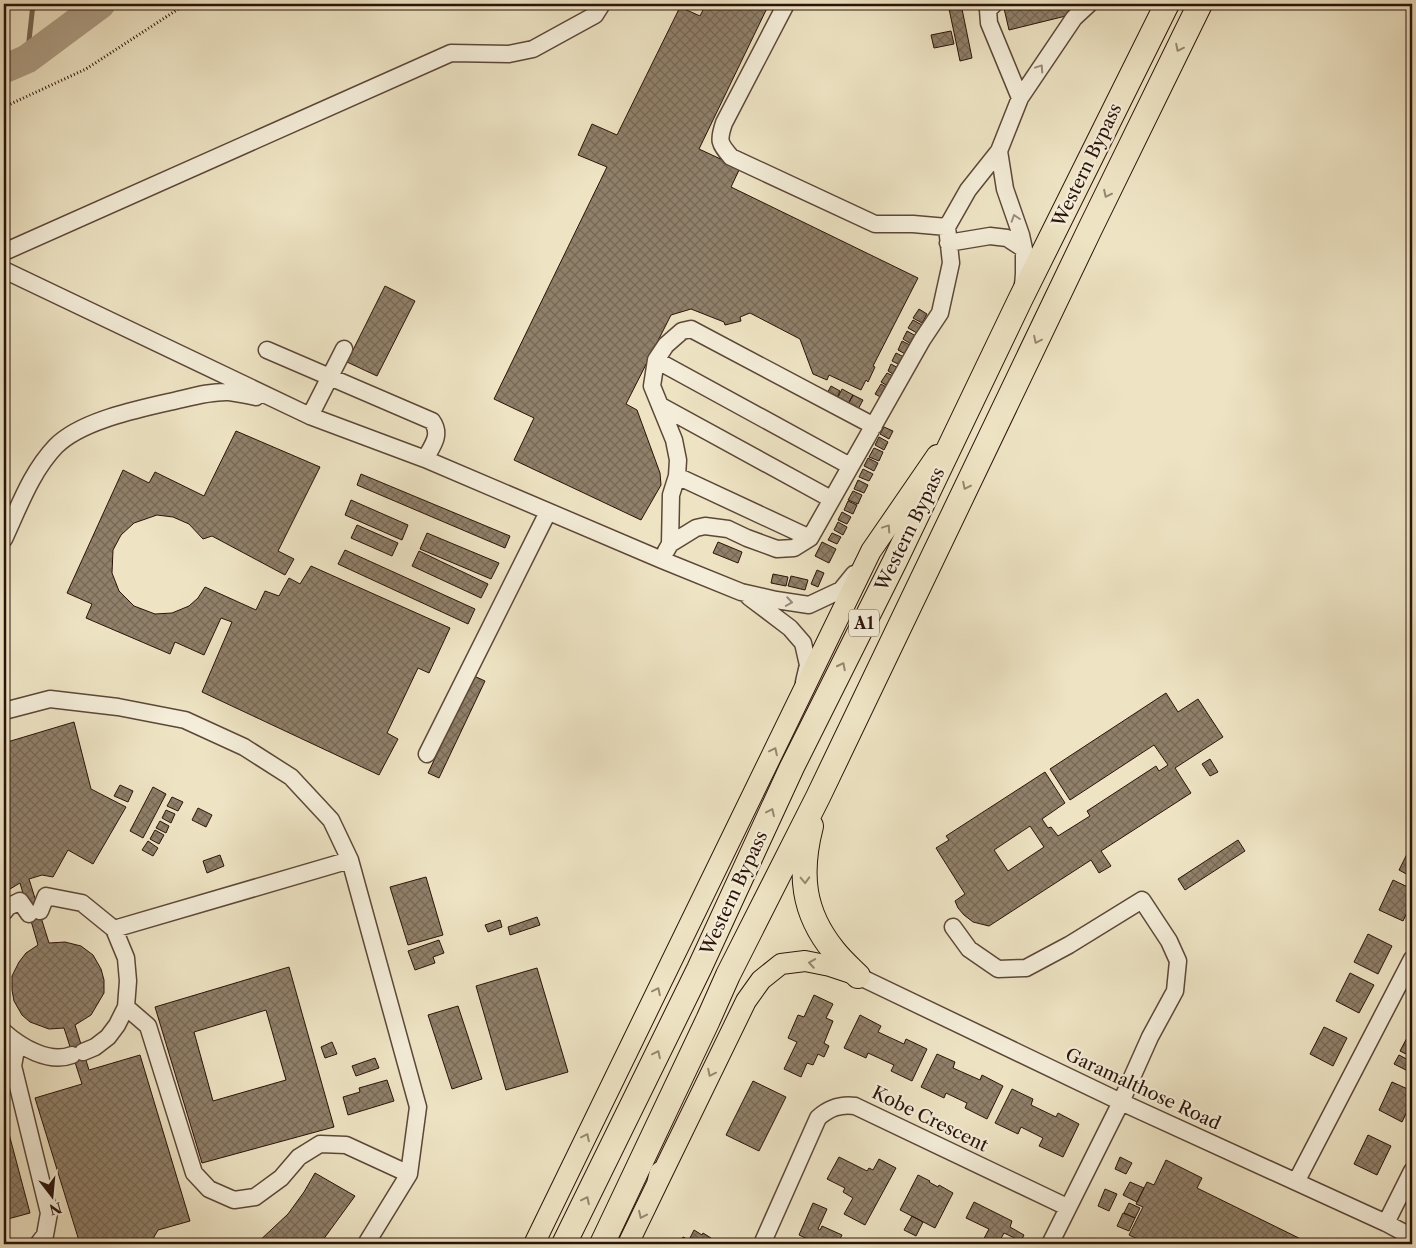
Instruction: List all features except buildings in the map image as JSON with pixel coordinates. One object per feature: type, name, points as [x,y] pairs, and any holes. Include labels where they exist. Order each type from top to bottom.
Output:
[{"type":"highway","name":"Western Bypass","points":[[564,1244],[699,968],[792,767],[1167,4]]},
{"type":"highway","name":"Western Bypass","points":[[602,1244],[728,975],[818,798],[1059,293],[1200,4]]},
{"type":"highway","points":[[818,798],[807,842],[805,869],[807,899],[815,922],[834,951],[858,976]]},
{"type":"main road","points":[[534,1244],[871,551],[965,414]]},
{"type":"main road","points":[[628,1244],[746,1000],[761,980],[781,964],[805,961],[830,966],[858,976]]},
{"type":"main road","points":[[657,1184],[708,1020]]},
{"type":"street","points":[[4,252],[451,53],[509,54],[533,49],[594,15],[602,4]]},
{"type":"street","points":[[786,4],[724,123],[720,135],[721,146],[731,157],[875,224],[913,224],[948,235],[1007,238],[1024,249]]},
{"type":"street","points":[[994,4],[988,10],[989,23],[1020,98]]},
{"type":"street","points":[[670,544],[696,528],[705,526],[728,529],[777,549],[794,548],[810,538],[922,340],[940,313],[951,263],[948,235],[968,190],[999,151],[1020,98],[1074,18],[1089,4]]},
{"type":"street","points":[[999,151],[1005,189],[1024,249],[1024,274],[1020,300]]},
{"type":"street","points":[[4,270],[310,416],[424,459],[741,592],[809,605],[841,590],[871,551]]},
{"type":"street","points":[[662,560],[670,544],[671,495],[677,476],[678,460],[674,440],[652,386],[656,360],[666,345],[682,331],[691,329],[874,426]]},
{"type":"street","points":[[310,416],[344,348]]},
{"type":"street","points":[[267,350],[432,421],[436,427],[437,436],[424,459]]},
{"type":"street","points":[[656,360],[850,466]]},
{"type":"street","points":[[4,539],[34,476],[45,459],[57,445],[94,423],[134,410],[199,395],[228,392],[275,400]]},
{"type":"street","points":[[661,406],[831,499]]},
{"type":"street","points":[[677,476],[810,538]]},
{"type":"street","points":[[426,754],[548,512]]},
{"type":"street","points":[[741,592],[790,628],[803,643],[808,666],[801,696]]},
{"type":"street","points":[[4,712],[50,699],[118,707],[184,720],[244,747],[291,777],[331,820],[350,860],[418,1107],[410,1174],[366,1244]]},
{"type":"street","points":[[114,929],[350,860]]},
{"type":"street","points":[[4,912],[8,907],[20,901],[34,912],[46,896],[82,903],[114,929],[126,958],[128,981],[126,1007],[117,1025],[108,1037],[95,1047],[67,1057],[52,1056],[34,1053],[17,1044],[4,1032]]},
{"type":"street","points":[[953,927],[968,949],[998,969],[1026,968],[1069,946],[1142,900],[1168,941],[1178,961],[1175,991],[1150,1037],[1121,1102],[1050,1244]]},
{"type":"street","points":[[1296,1182],[1412,958]]},
{"type":"street","name":"Garamalthose Road","points":[[858,976],[1121,1102],[1412,1237]]},
{"type":"street","points":[[126,1007],[148,1026],[194,1173],[209,1189],[234,1200],[255,1197],[282,1178],[298,1157],[320,1144],[346,1145],[410,1174]]},
{"type":"street","points":[[17,1044],[13,1066],[49,1213],[45,1235],[38,1244]]},
{"type":"street","name":"Kobe Crescent","points":[[762,1244],[818,1118],[826,1111],[846,1105],[855,1106],[1067,1207]]},
{"type":"street","points":[[1386,1224],[1412,1171]]},
{"type":"path","points":[[4,107],[86,68],[186,4]]},
{"type":"waterway","points":[[27,59],[33,4]]},
{"type":"waterway","points":[[4,69],[27,59],[101,4]]}]
